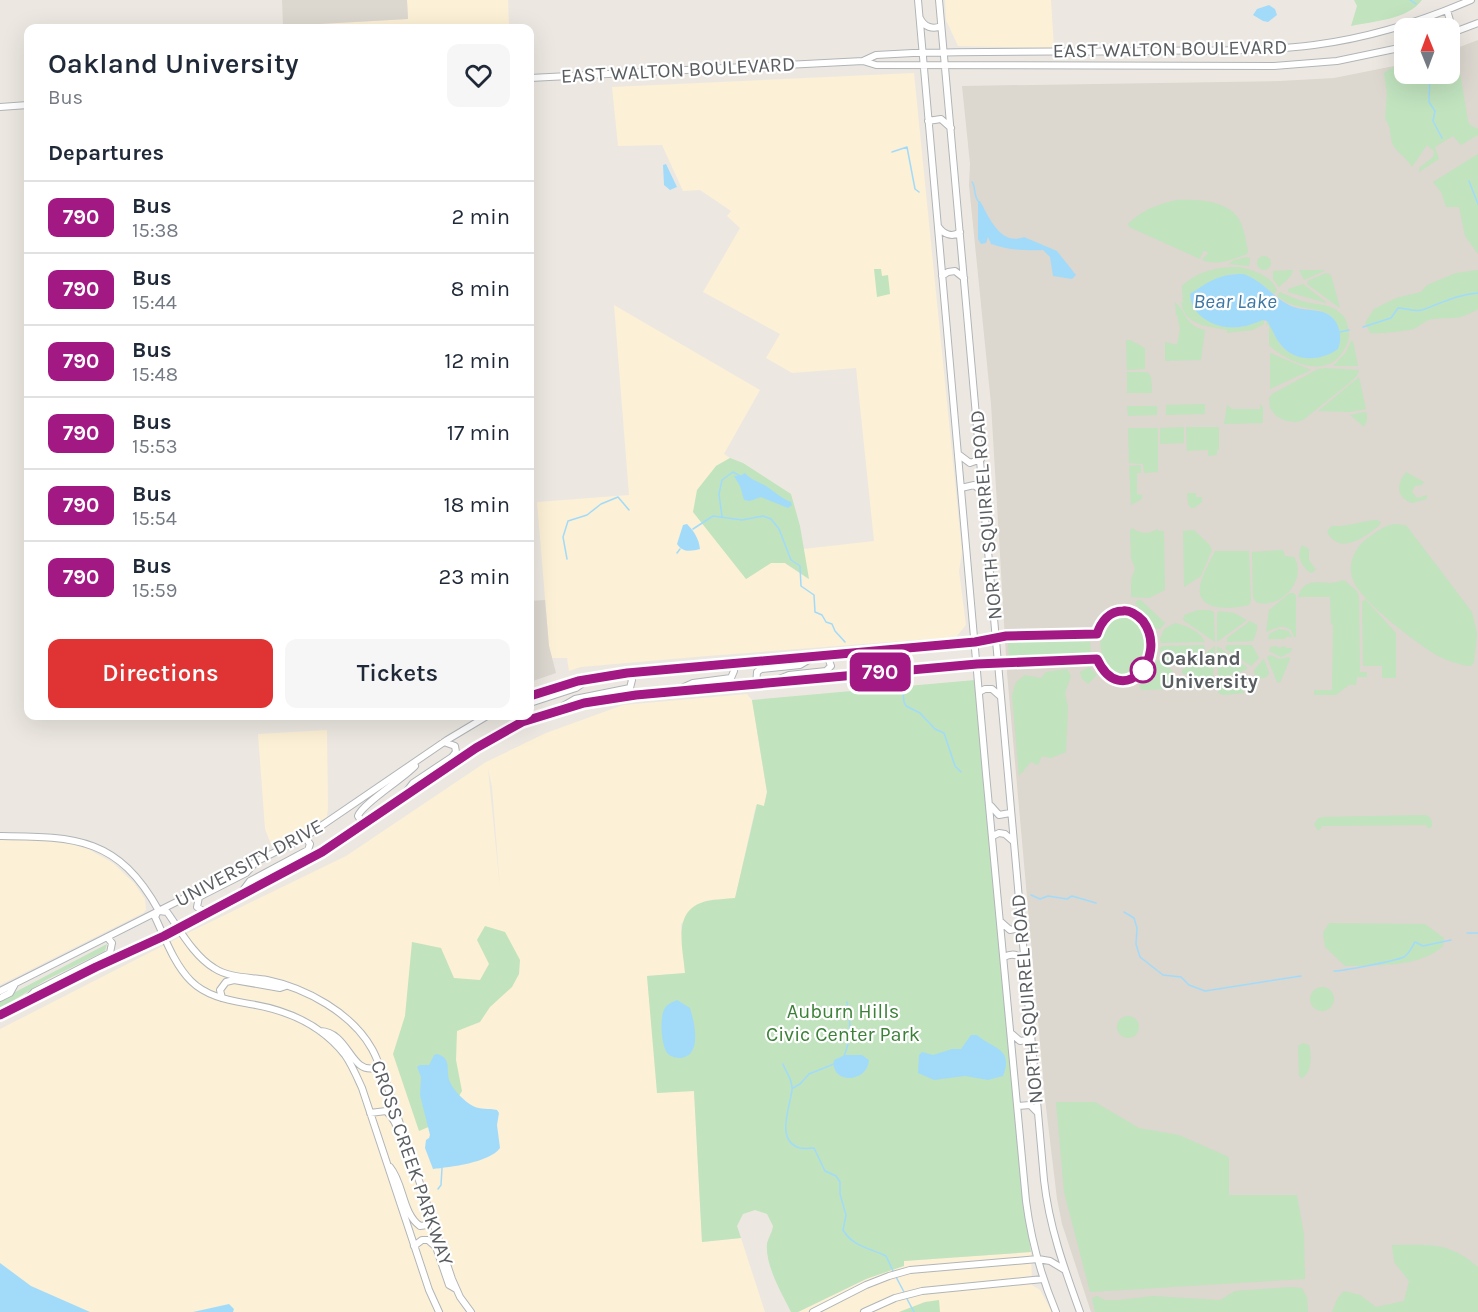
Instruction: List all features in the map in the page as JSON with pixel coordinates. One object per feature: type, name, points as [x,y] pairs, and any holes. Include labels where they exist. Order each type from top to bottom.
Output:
[{"type":"main road","name":"NORTH SQUIRREL ROAD","points":[[918,0],[979,692],[1028,1211],[1038,1259],[1056,1312]]},
{"type":"main road","name":"NORTH SQUIRREL ROAD","points":[[939,0],[997,638],[1010,813],[1048,1212],[1080,1312]]},
{"type":"main road","name":"EAST WALTON BOULEVARD","points":[[534,78],[863,60],[876,55],[943,52],[1257,49],[1313,45],[1377,33],[1471,0]]},
{"type":"main road","points":[[1447,10],[1449,18]]},
{"type":"main road","points":[[920,18],[929,27],[941,26]]},
{"type":"main road","points":[[1460,29],[1478,22]]},
{"type":"main road","name":"EAST WALTON BOULEVARD","points":[[863,60],[876,65],[1258,67],[1304,65],[1394,49]]},
{"type":"main road","points":[[1098,66],[1095,58],[1102,51]]},
{"type":"main road","points":[[0,107],[24,105]]},
{"type":"main road","points":[[928,121],[941,119],[951,128]]},
{"type":"main road","points":[[938,225],[940,230],[947,234],[954,235],[960,232]]},
{"type":"main road","points":[[942,276],[955,271],[965,279]]},
{"type":"main road","points":[[958,454],[970,463],[981,459]]},
{"type":"main road","points":[[961,488],[974,485],[984,492]]},
{"type":"main road","points":[[534,695],[589,679],[627,673],[975,642],[997,638]]},
{"type":"main road","points":[[894,671],[905,659],[904,654],[898,649]]},
{"type":"main road","points":[[773,682],[789,675],[826,671],[831,666],[827,656]]},
{"type":"main road","points":[[756,685],[757,672],[760,669],[800,665],[815,657]]},
{"type":"main road","name":"UNIVERSITY DRIVE","points":[[534,716],[615,697],[998,663]]},
{"type":"main road","points":[[673,691],[693,683],[731,678],[735,671],[733,664]]},
{"type":"main road","points":[[554,711],[575,699],[630,688],[632,680],[627,673]]},
{"type":"main road","points":[[534,702],[576,688],[589,679]]},
{"type":"main road","points":[[979,692],[992,689],[1000,697]]},
{"type":"main road","name":"UNIVERSITY DRIVE","points":[[0,991],[305,837],[444,742],[480,720]]},
{"type":"main road","name":"UNIVERSITY DRIVE","points":[[0,1015],[164,936],[322,852],[518,720]]},
{"type":"main road","points":[[400,800],[413,783],[452,758],[456,752],[455,746],[444,742]]},
{"type":"main road","points":[[364,825],[358,818],[362,807],[405,777],[424,757]]},
{"type":"main road","points":[[990,806],[999,815],[1010,813]]},
{"type":"main road","points":[[993,836],[999,833],[1005,834],[1013,842]]},
{"type":"main road","points":[[0,836],[55,837],[75,840],[102,850],[128,869],[147,890],[159,910]]},
{"type":"main road","points":[[239,895],[250,880],[308,850],[310,844],[305,837]]},
{"type":"main road","points":[[206,913],[197,907],[199,897],[246,873],[256,862]]},
{"type":"main road","name":"CROSS CREEK PARKWAY","points":[[439,1312],[429,1290],[362,1088],[346,1057],[330,1039],[305,1021],[286,1012],[222,998],[205,991],[190,980],[180,966],[155,916],[159,910],[167,912],[204,960],[214,969],[231,975],[267,980],[302,991],[345,1019],[372,1048],[457,1289],[471,1312]]},
{"type":"main road","points":[[1001,921],[1010,930],[1021,928]]},
{"type":"main road","points":[[22,1005],[34,992],[110,953],[112,943],[107,937]]},
{"type":"main road","points":[[1004,957],[1014,954],[1024,963]]},
{"type":"main road","points":[[222,998],[220,990],[226,982],[234,980],[280,988],[286,985]]},
{"type":"main road","points":[[0,998],[10,993],[15,984]]},
{"type":"main road","points":[[319,1031],[329,1031],[361,1067],[367,1070],[375,1068],[378,1063]]},
{"type":"main road","points":[[1011,1031],[1020,1041],[1027,1040],[1031,1036]]},
{"type":"main road","points":[[1018,1106],[1030,1105],[1038,1112]]},
{"type":"main road","points":[[370,1113],[386,1111],[392,1116],[405,1151],[414,1162]]},
{"type":"main road","points":[[387,1164],[397,1176],[412,1220],[420,1226],[435,1224]]},
{"type":"main road","points":[[414,1246],[422,1240],[428,1240],[436,1247],[449,1285],[457,1289]]},
{"type":"main road","points":[[813,1312],[866,1285],[910,1270],[1038,1259],[1050,1261],[1065,1271]]},
{"type":"main road","points":[[864,1312],[895,1298],[922,1291],[1044,1279]]},
{"type":"main road","points":[[465,1304],[465,1312]]},
{"type":"shaded area","points":[[282,0],[407,0],[408,19],[283,24]]},
{"type":"shaded area","points":[[407,0],[508,0],[509,24],[319,24],[408,19]]},
{"type":"shaded area","points":[[945,0],[1051,0],[1054,48],[958,46],[946,20]]},
{"type":"shaded area","name":"Oakland University","points":[[1478,40],[1478,1312],[1091,1312],[1062,1224],[1045,1099],[1007,673],[991,404],[969,185],[970,164],[962,86],[1280,81],[1334,78],[1394,66],[1394,84],[1460,84],[1460,47]]},
{"type":"shaded area","points":[[914,73],[962,552],[959,571],[966,625],[956,637],[581,667],[569,671],[567,658],[552,658],[549,646],[537,502],[629,495],[614,305],[760,390],[724,454],[730,458],[716,466],[746,579],[771,563],[785,563],[808,579],[803,549],[874,541],[856,368],[792,373],[766,358],[780,334],[703,292],[740,228],[727,216],[731,211],[700,190],[683,191],[662,145],[618,146],[612,87]]},
{"type":"shaded area","points":[[545,600],[549,646],[556,673],[534,681],[534,601]]},
{"type":"shaded area","points":[[747,694],[752,700],[767,792],[764,806],[756,805],[735,899],[705,901],[681,924],[685,973],[647,976],[658,1093],[694,1090],[702,1242],[741,1238],[765,1312],[0,1312],[0,1029],[346,856],[486,762],[546,733],[623,705]],"holes":[[[488,769],[492,787],[500,888]]]},
{"type":"shaded area","points":[[327,730],[327,817],[272,847],[265,829],[258,734]]},
{"type":"shaded area","points":[[0,838],[57,840],[88,849],[113,863],[134,883],[145,899],[146,910],[0,985]]},
{"type":"shaded area","points":[[1031,1252],[1032,1285],[1040,1290],[1052,1312],[798,1312],[904,1261]]},
{"type":"green space","points":[[1354,0],[1422,0],[1416,7],[1399,16],[1351,26],[1357,6]]},
{"type":"green space","points":[[1393,67],[1394,84],[1460,84],[1460,72],[1468,121],[1470,125],[1478,129],[1478,135],[1461,145],[1453,136],[1435,147],[1439,159],[1419,172],[1419,168],[1433,157],[1434,151],[1427,145],[1412,167],[1394,147],[1385,119],[1387,93],[1384,73]]},
{"type":"green space","points":[[1478,154],[1478,254],[1465,236],[1459,207],[1446,207],[1441,192],[1433,182]]},
{"type":"green space","points":[[1177,200],[1213,202],[1230,210],[1241,223],[1247,254],[1224,262],[1208,262],[1202,260],[1208,253],[1206,251],[1203,251],[1200,259],[1129,227],[1128,224],[1133,219],[1145,211]]},
{"type":"green space","points":[[1261,256],[1267,256],[1271,263],[1267,270],[1261,270],[1257,266],[1257,260]]},
{"type":"green space","points":[[1250,258],[1249,266],[1229,264],[1232,261]]},
{"type":"green space","points":[[1240,267],[1267,277],[1277,291],[1274,294],[1251,278],[1232,274],[1214,280],[1190,294],[1192,302],[1201,315],[1216,324],[1241,327],[1264,320],[1264,324],[1253,330],[1227,333],[1227,330],[1198,324],[1187,316],[1181,302],[1183,302],[1182,286],[1209,270]]},
{"type":"green space","points":[[874,269],[881,269],[882,276],[888,275],[890,294],[877,297]]},
{"type":"green space","points":[[1293,270],[1291,276],[1279,287],[1273,279],[1273,271]]},
{"type":"green space","points":[[1299,270],[1324,270],[1324,271],[1304,280]]},
{"type":"green space","points":[[1478,270],[1478,309],[1460,317],[1424,322],[1413,329],[1370,333],[1365,323],[1374,309],[1396,298],[1421,292],[1427,285],[1456,273]]},
{"type":"green space","points":[[1326,273],[1331,275],[1340,308],[1307,284],[1308,281]]},
{"type":"green space","points":[[1303,284],[1326,303],[1288,292],[1288,289]]},
{"type":"green space","points":[[1280,292],[1293,298],[1333,308],[1344,316],[1349,339],[1337,359],[1328,364],[1308,366],[1287,358],[1269,345],[1267,321],[1281,346],[1293,355],[1317,357],[1328,354],[1336,349],[1340,340],[1339,329],[1330,315],[1289,303],[1277,295]]},
{"type":"green space","points":[[1175,302],[1190,322],[1205,330],[1201,360],[1165,361],[1165,342],[1177,345],[1180,329]]},
{"type":"green space","points":[[1126,340],[1145,348],[1145,369],[1127,370]]},
{"type":"green space","points":[[1353,341],[1358,366],[1333,366],[1346,352]]},
{"type":"green space","points":[[1270,353],[1311,370],[1270,389]]},
{"type":"green space","points":[[1318,369],[1359,370],[1352,381],[1303,420],[1286,421],[1276,416],[1270,408],[1269,398],[1272,394]]},
{"type":"green space","points":[[1127,372],[1147,372],[1151,376],[1152,393],[1127,393]]},
{"type":"green space","points":[[1359,377],[1366,409],[1350,412],[1318,411]]},
{"type":"green space","points":[[1205,404],[1205,414],[1166,415],[1166,405]]},
{"type":"green space","points":[[1260,404],[1263,407],[1263,423],[1224,424],[1227,405],[1232,409],[1260,409]]},
{"type":"green space","points":[[1127,406],[1157,406],[1157,415],[1128,416]]},
{"type":"green space","points":[[1367,413],[1367,420],[1364,427],[1350,415]]},
{"type":"green space","points":[[1184,427],[1184,443],[1160,444],[1160,428]]},
{"type":"green space","points":[[1186,427],[1219,427],[1217,455],[1208,456],[1208,450],[1187,451]]},
{"type":"green space","points":[[1128,428],[1158,428],[1158,472],[1144,473],[1143,464],[1129,463]]},
{"type":"green space","points":[[730,458],[743,463],[791,494],[800,526],[809,579],[785,563],[771,563],[746,579],[693,512],[697,490],[716,466]]},
{"type":"green space","points":[[1141,465],[1141,473],[1137,473],[1137,494],[1142,495],[1142,499],[1131,505],[1129,466]]},
{"type":"green space","points":[[1406,472],[1424,482],[1422,485],[1415,486],[1412,492],[1417,498],[1427,495],[1427,499],[1412,503],[1403,498],[1399,486]]},
{"type":"green space","points":[[1187,493],[1196,493],[1196,497],[1202,497],[1202,502],[1191,508],[1188,504]]},
{"type":"green space","points":[[1377,520],[1381,522],[1379,526],[1360,539],[1346,544],[1339,543],[1327,532],[1331,526]]},
{"type":"green space","points":[[1394,524],[1406,525],[1472,612],[1477,634],[1474,662],[1471,666],[1442,658],[1417,642],[1378,611],[1353,580],[1351,563],[1358,548],[1376,532]]},
{"type":"green space","points":[[1132,528],[1144,533],[1157,529],[1164,531],[1165,590],[1149,598],[1131,597],[1131,580],[1135,569],[1131,558],[1130,530]]},
{"type":"green space","points":[[1194,530],[1212,550],[1201,576],[1184,587],[1183,531]]},
{"type":"green space","points":[[1302,545],[1309,549],[1309,560],[1316,570],[1311,573],[1300,561],[1299,553]]},
{"type":"green space","points":[[1283,550],[1285,556],[1294,557],[1297,566],[1294,583],[1282,598],[1274,602],[1265,604],[1256,602],[1253,597],[1252,552]]},
{"type":"green space","points":[[1215,551],[1249,551],[1251,601],[1249,605],[1234,608],[1217,607],[1204,601],[1200,595],[1204,573]]},
{"type":"green space","points":[[1344,580],[1357,591],[1359,596],[1360,672],[1367,672],[1367,677],[1357,677],[1356,685],[1349,685],[1336,695],[1314,695],[1314,690],[1332,690],[1333,625],[1331,624],[1330,597],[1298,597],[1300,591],[1310,583],[1331,583]]},
{"type":"green space","points":[[1290,593],[1296,596],[1296,637],[1291,630],[1284,627],[1266,632],[1269,610]]},
{"type":"green space","points":[[1365,599],[1396,633],[1396,678],[1382,678],[1382,666],[1363,666],[1362,602]]},
{"type":"green space","points":[[1141,600],[1165,623],[1160,629],[1156,629],[1135,603]]},
{"type":"green space","points":[[1198,610],[1214,612],[1215,642],[1183,620],[1184,615]]},
{"type":"green space","points":[[1219,611],[1234,613],[1247,620],[1217,642],[1217,613]]},
{"type":"green space","points":[[1122,615],[1139,624],[1145,635],[1147,648],[1138,670],[1124,677],[1114,674],[1107,666],[1102,655],[1101,642],[1103,630],[1110,621]]},
{"type":"green space","points":[[1250,621],[1257,625],[1253,641],[1227,642],[1227,638]]},
{"type":"green space","points":[[1175,623],[1193,630],[1205,642],[1161,643],[1160,639],[1164,629]]},
{"type":"green space","points":[[1279,629],[1289,631],[1292,637],[1268,639],[1269,634]]},
{"type":"green space","points":[[1090,637],[1091,656],[1009,659],[1008,640]]},
{"type":"green space","points":[[1204,645],[1205,650],[1200,654],[1177,665],[1166,663],[1159,649],[1162,646]]},
{"type":"green space","points":[[1227,645],[1252,645],[1259,658],[1251,666],[1227,650],[1225,648]]},
{"type":"green space","points":[[1215,646],[1213,678],[1194,678],[1182,673],[1182,670]]},
{"type":"green space","points":[[1217,646],[1247,669],[1237,674],[1218,677]]},
{"type":"green space","points":[[1277,646],[1278,648],[1285,646],[1292,648],[1291,652],[1281,657],[1269,651],[1270,647]]},
{"type":"green space","points":[[1270,655],[1279,659],[1289,657],[1290,659],[1280,683],[1277,682],[1267,657]]},
{"type":"green space","points":[[1264,659],[1269,673],[1267,677],[1259,679],[1255,676],[1254,670]]},
{"type":"green space","points":[[1157,660],[1173,671],[1173,687],[1141,690],[1139,685],[1151,672]]},
{"type":"green space","points":[[1089,667],[1097,675],[1088,684],[1082,679],[1080,672]]},
{"type":"green space","points":[[1067,669],[1071,676],[1065,693],[1068,707],[1066,752],[1051,758],[1042,756],[1038,765],[1031,762],[1019,776],[1012,695],[1016,682],[1025,675],[1041,678],[1046,672]]},
{"type":"green space","points":[[1233,679],[1242,685],[1244,693],[1223,695],[1218,693],[1222,682]]},
{"type":"green space","name":"Auburn Hills Civic Center Park","points":[[975,680],[1024,1203],[1031,1252],[904,1261],[904,1266],[866,1279],[798,1312],[791,1312],[769,1261],[767,1244],[773,1226],[767,1214],[755,1210],[743,1214],[737,1226],[741,1238],[702,1242],[694,1091],[657,1093],[647,976],[685,973],[682,930],[688,912],[696,905],[707,901],[735,898],[757,804],[764,806],[767,792],[752,700]]},
{"type":"green space","points":[[1425,815],[1432,820],[1432,826],[1429,829],[1426,825],[1322,826],[1319,831],[1314,825],[1317,819],[1322,817]]},
{"type":"green space","points":[[1329,923],[1425,924],[1444,938],[1443,946],[1433,953],[1410,962],[1345,966],[1325,947],[1323,933]]},
{"type":"green space","points":[[485,926],[505,932],[520,960],[519,974],[512,987],[490,1007],[480,1022],[457,1031],[456,1060],[462,1091],[445,1120],[419,1131],[393,1054],[405,1016],[412,942],[441,948],[454,978],[480,980],[489,964],[477,940]]},
{"type":"green space","points":[[107,944],[105,951],[46,980],[0,1009],[0,1000]]},
{"type":"green space","points":[[1322,987],[1327,988],[1333,994],[1333,1004],[1327,1010],[1322,1011],[1317,1010],[1311,1004],[1310,999],[1311,994],[1317,988]]},
{"type":"green space","points":[[1128,1016],[1136,1019],[1139,1027],[1136,1035],[1128,1038],[1120,1035],[1117,1027],[1120,1019]]},
{"type":"green space","points":[[1303,1043],[1309,1045],[1311,1058],[1308,1072],[1302,1078],[1299,1076],[1298,1046]]},
{"type":"green space","points":[[1056,1102],[1095,1102],[1139,1128],[1179,1135],[1229,1157],[1229,1195],[1297,1195],[1304,1234],[1305,1279],[1090,1292],[1064,1192]]},
{"type":"green space","points":[[1392,1245],[1438,1246],[1457,1253],[1478,1267],[1478,1312],[1332,1312],[1337,1299],[1344,1291],[1360,1295],[1376,1307],[1404,1301],[1409,1281],[1394,1262]]},
{"type":"green space","points":[[1302,1288],[1307,1297],[1308,1312],[1095,1312],[1092,1298],[1097,1296],[1105,1300],[1119,1300],[1153,1296],[1220,1300],[1235,1291]]},
{"type":"green space","points":[[939,1300],[940,1312],[899,1312],[925,1302]]},
{"type":"water","points":[[1269,5],[1275,9],[1277,15],[1268,22],[1253,15],[1257,9]]},
{"type":"water","points":[[666,164],[677,187],[670,190],[664,185],[663,165]]},
{"type":"water","points":[[978,201],[1002,234],[1016,239],[1024,237],[1057,251],[1076,275],[1072,279],[1053,276],[1050,257],[1043,250],[1004,248],[991,244],[988,237],[986,243],[981,244],[978,239]]},
{"type":"water","name":"Bear Lake","points":[[1243,274],[1256,280],[1289,305],[1329,315],[1339,329],[1338,349],[1317,358],[1301,357],[1287,351],[1281,345],[1267,321],[1232,327],[1215,324],[1200,316],[1195,310],[1190,294],[1221,277]]},
{"type":"water","points":[[745,473],[791,502],[792,505],[788,508],[761,497],[750,501],[744,500],[734,476]]},
{"type":"water","points":[[687,524],[696,535],[700,549],[685,550],[677,544],[683,525]]},
{"type":"water","points":[[677,1000],[690,1008],[695,1029],[695,1044],[692,1051],[688,1056],[681,1058],[668,1054],[662,1031],[663,1012],[669,1004]]},
{"type":"water","points":[[971,1035],[977,1035],[1004,1054],[1006,1067],[1003,1076],[988,1080],[965,1076],[934,1080],[918,1073],[919,1055],[922,1052],[933,1055],[952,1049],[961,1049]]},
{"type":"water","points":[[437,1054],[447,1062],[450,1082],[463,1099],[476,1107],[497,1110],[500,1148],[478,1161],[433,1169],[425,1148],[426,1140],[430,1135],[420,1095],[421,1077],[417,1067],[429,1065],[434,1055]]},
{"type":"water","points":[[845,1055],[862,1055],[869,1060],[867,1068],[856,1077],[843,1077],[834,1068],[834,1060]]},
{"type":"water","points":[[0,1263],[31,1286],[90,1312],[0,1312]]},
{"type":"water","points":[[229,1304],[234,1309],[233,1312],[193,1312]]},
{"type":"waterway","points":[[1410,0],[1416,4]]},
{"type":"waterway","points":[[1430,84],[1429,102],[1435,111],[1433,121],[1442,138]]},
{"type":"waterway","points":[[892,152],[907,147],[915,189],[919,192]]},
{"type":"waterway","points":[[1469,181],[1478,204]]},
{"type":"waterway","points":[[972,182],[978,201]]},
{"type":"waterway","points":[[1363,327],[1391,318],[1398,308],[1422,310],[1455,297],[1478,293]]},
{"type":"waterway","points":[[1340,332],[1349,330]]},
{"type":"waterway","points":[[722,517],[719,494],[722,480],[733,472],[740,476]]},
{"type":"waterway","points":[[567,559],[563,537],[568,521],[587,515],[601,504],[618,497],[629,510]]},
{"type":"waterway","points":[[693,529],[713,516],[742,520],[763,516],[771,519],[779,529],[791,560],[800,566],[801,586],[814,595],[815,612],[822,615],[826,622],[832,624],[845,642]]},
{"type":"waterway","points":[[677,553],[680,549]]},
{"type":"waterway","points":[[898,687],[903,693],[906,706],[920,713],[935,729],[944,733],[955,766],[961,772]]},
{"type":"waterway","points":[[1031,895],[1040,899],[1048,896],[1067,899],[1072,896],[1096,903]]},
{"type":"waterway","points":[[1124,912],[1134,918],[1137,928],[1136,944],[1140,957],[1163,975],[1181,977],[1189,985],[1205,991],[1301,976]]},
{"type":"waterway","points":[[1467,933],[1478,933]]},
{"type":"waterway","points":[[1334,971],[1369,966],[1404,957],[1415,942],[1423,946],[1451,940]]},
{"type":"waterway","points":[[844,1056],[850,1029],[847,1002]]},
{"type":"waterway","points":[[783,1064],[792,1086],[786,1123],[788,1138],[792,1144],[800,1148],[814,1148],[825,1171],[836,1176],[840,1182],[840,1194],[846,1215],[843,1230],[847,1236],[857,1244],[886,1256],[893,1271]]},
{"type":"waterway","points":[[793,1088],[809,1074],[834,1064]]},
{"type":"waterway","points":[[438,1189],[441,1185],[442,1168]]},
{"type":"waterway","points":[[895,1275],[904,1292]]},
{"type":"waterway","points":[[906,1297],[914,1312]]},
{"type":"bus line","name":"790","points":[[534,695],[578,681],[627,673],[975,642],[1006,636],[1097,634],[1109,615],[1122,610],[1140,618],[1150,637],[1149,659],[1146,665],[1137,676],[1124,681],[1116,680],[1106,673],[1097,659],[977,664],[856,673],[756,685],[615,697],[570,706],[534,718]]},
{"type":"bus line","name":"790","points":[[0,1015],[164,936],[322,852],[476,748],[491,741],[515,724],[528,720]]},
{"type":"place","name":"Oakland University","points":[[1143,670]]}]
